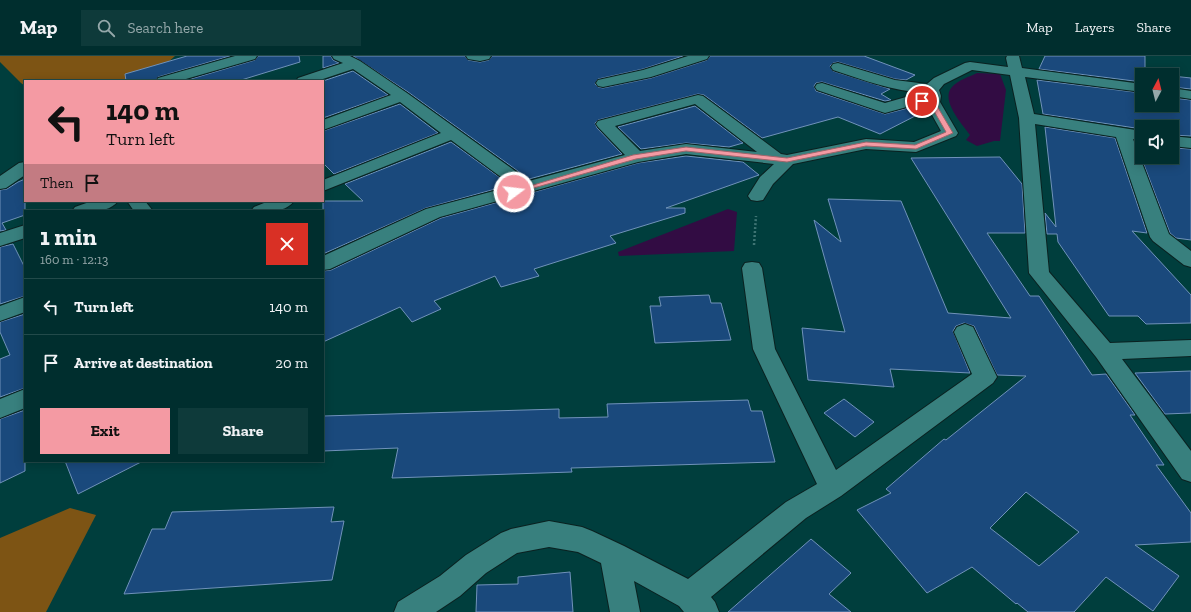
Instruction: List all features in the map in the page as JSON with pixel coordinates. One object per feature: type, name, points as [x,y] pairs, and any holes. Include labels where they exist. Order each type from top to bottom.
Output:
[{"type":"street","points":[[166,80],[250,56]]},
{"type":"street","points":[[339,56],[355,64],[402,96],[527,188]]},
{"type":"street","points":[[473,56],[484,56]]},
{"type":"street","points":[[602,83],[646,74],[702,56]]},
{"type":"street","points":[[307,80],[355,64]]},
{"type":"street","points":[[1014,64],[1027,118],[1039,273],[1104,351],[1191,471]]},
{"type":"street","points":[[822,87],[885,108],[931,95],[939,80],[970,66],[1014,64],[1135,87]]},
{"type":"street","points":[[324,264],[433,213],[636,157],[686,149],[783,160],[866,144],[916,147],[950,133],[931,95],[911,88],[889,84],[838,67]]},
{"type":"street","points":[[1179,93],[1191,95]]},
{"type":"street","points":[[324,124],[402,96]]},
{"type":"street","points":[[636,157],[604,124],[698,99],[783,160]]},
{"type":"street","points":[[1027,118],[1135,135]]},
{"type":"street","points":[[1123,133],[1160,237],[1191,261]]},
{"type":"street","points":[[324,186],[452,134]]},
{"type":"street","points":[[1179,141],[1191,143]]},
{"type":"street","points":[[757,196],[766,181],[783,160]]},
{"type":"street","points":[[0,184],[24,168]]},
{"type":"street","points":[[84,210],[106,202]]},
{"type":"street","points":[[137,202],[143,210]]},
{"type":"street","points":[[262,210],[282,202]]},
{"type":"street","points":[[0,240],[24,231]]},
{"type":"street","points":[[752,268],[764,349],[832,488]]},
{"type":"street","points":[[0,314],[24,304]]},
{"type":"street","points":[[409,612],[450,586],[476,564],[511,542],[549,534],[582,540],[614,555],[697,604],[796,510],[832,488],[985,377],[965,332]]},
{"type":"street","points":[[1104,351],[1191,348]]},
{"type":"street","points":[[0,409],[24,398]]},
{"type":"street","points":[[614,555],[625,612]]},
{"type":"path","points":[[752,268],[757,196]]},
{"type":"shaded area","points":[[0,56],[175,56],[148,80],[24,80],[24,85],[0,62]]},
{"type":"shaded area","points":[[977,73],[1000,74],[1006,90],[1000,141],[994,141],[977,146],[966,140],[970,135],[950,105],[949,92],[954,85]]},
{"type":"shaded area","points":[[728,209],[737,212],[734,251],[619,256],[618,252]]},
{"type":"shaded area","points":[[70,508],[96,515],[46,612],[0,612],[0,538]]},
{"type":"building","points":[[187,56],[230,56],[158,77],[156,80],[126,80],[125,74]]},
{"type":"building","points":[[258,56],[299,56],[300,62],[241,80],[187,80],[255,60]]},
{"type":"building","points":[[323,56],[331,56],[333,60],[339,63],[323,68]]},
{"type":"building","points":[[353,56],[465,56],[468,60],[480,62],[489,60],[492,56],[683,56],[643,69],[598,79],[595,84],[598,87],[603,88],[651,78],[707,60],[710,56],[864,56],[915,75],[906,80],[895,79],[838,62],[833,63],[830,66],[833,71],[890,89],[881,94],[891,100],[885,101],[822,82],[816,83],[814,86],[816,91],[885,114],[908,108],[919,114],[880,134],[838,117],[762,138],[704,95],[698,94],[598,120],[595,123],[597,128],[622,154],[529,179],[408,92]]},
{"type":"building","points":[[1045,56],[1145,56],[1145,68],[1135,68],[1135,81],[1039,69]]},
{"type":"building","points":[[353,71],[388,95],[324,118],[324,81]]},
{"type":"building","points":[[1179,77],[1191,78],[1191,89],[1179,88]]},
{"type":"building","points":[[1037,80],[1135,92],[1135,112],[1179,112],[1179,99],[1191,100],[1191,136],[1179,135],[1179,120],[1135,120],[1135,128],[1043,114]]},
{"type":"building","points":[[400,104],[438,133],[334,174],[324,164],[324,131]]},
{"type":"building","points":[[695,106],[743,143],[729,147],[686,143],[641,149],[618,127]]},
{"type":"building","points":[[1045,127],[1115,138],[1147,233],[1132,231],[1191,295],[1191,323],[1146,324],[1138,316],[1109,316],[1058,242],[1057,234],[1047,234],[1045,213],[1056,227]]},
{"type":"building","points":[[451,142],[510,185],[426,208],[324,254],[323,202],[363,201],[345,184]]},
{"type":"building","points":[[1179,148],[1191,149],[1191,240],[1176,238],[1170,233],[1144,164],[1179,164]]},
{"type":"building","points":[[686,156],[743,162],[759,175],[666,208],[685,208],[685,213],[610,236],[616,243],[534,269],[539,276],[501,287],[495,276],[434,301],[441,309],[412,322],[400,307],[324,342],[324,271],[331,270],[441,218],[638,163]]},
{"type":"building","points":[[1000,157],[1022,184],[1025,233],[987,233],[1030,296],[1039,296],[1092,375],[1106,374],[1135,415],[1130,415],[1164,465],[1156,465],[1191,513],[1191,542],[1135,545],[1179,576],[1153,611],[1106,577],[1074,612],[1028,612],[1017,603],[1016,604],[972,567],[927,593],[857,510],[891,493],[886,489],[944,439],[946,440],[1026,376],[997,375],[974,326],[964,323],[956,326],[953,331],[970,373],[890,369],[894,387],[808,380],[802,328],[845,332],[814,220],[841,242],[828,199],[901,201],[948,313],[1011,318],[911,158]],"holes":[[[1026,492],[1079,532],[1039,566],[990,528]]]},
{"type":"building","points":[[24,179],[24,215],[2,223],[6,230],[0,231],[0,190],[7,189]]},
{"type":"building","points":[[13,244],[24,266],[24,296],[0,304],[0,247]]},
{"type":"building","points":[[709,295],[711,303],[721,303],[731,340],[655,343],[650,306],[661,306],[659,297]]},
{"type":"building","points":[[24,314],[24,388],[0,397],[0,359],[10,355],[0,332],[0,322]]},
{"type":"building","points":[[1191,371],[1191,413],[1165,414],[1135,373]]},
{"type":"building","points":[[844,399],[874,422],[855,437],[824,413]]},
{"type":"building","points":[[748,400],[751,411],[762,411],[775,462],[571,468],[572,472],[392,478],[398,448],[324,451],[324,416],[559,409],[559,418],[608,417],[607,404]]},
{"type":"building","points":[[24,410],[25,471],[0,483],[0,419]]},
{"type":"building","points":[[65,462],[141,462],[78,494]]},
{"type":"building","points":[[334,507],[331,522],[344,521],[332,580],[124,594],[152,529],[165,529],[172,512]]},
{"type":"building","points":[[811,539],[851,573],[829,594],[851,612],[728,612]]},
{"type":"building","points":[[570,572],[573,612],[476,612],[477,585],[518,584],[518,577]]},
{"type":"route","points":[[514,192],[636,157],[686,149],[787,160],[866,144],[916,147],[950,133],[932,102],[922,101]]}]
